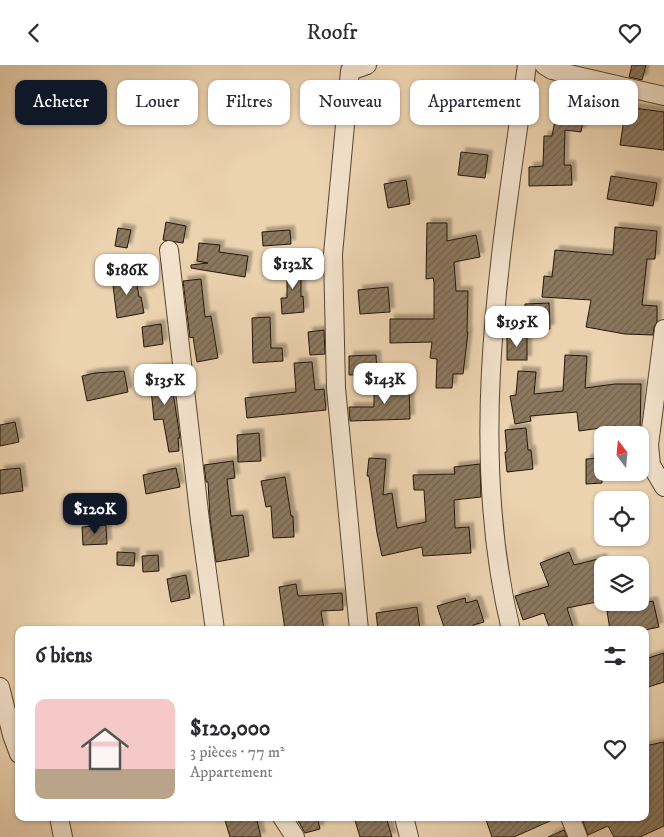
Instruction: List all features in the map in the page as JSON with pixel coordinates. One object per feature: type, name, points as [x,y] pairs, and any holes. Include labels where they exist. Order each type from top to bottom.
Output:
[{"type":"street","points":[[359,626],[336,388],[333,255],[350,71],[367,65]]},
{"type":"street","points":[[510,626],[503,595],[498,556],[489,453],[489,407],[500,253],[527,65]]},
{"type":"street","points":[[544,65],[552,70],[664,96]]},
{"type":"street","points":[[169,250],[200,521],[214,626]]},
{"type":"street","points":[[664,329],[649,445],[650,465],[664,487]]},
{"type":"street","points":[[0,687],[15,743]]},
{"type":"street","points":[[60,821],[63,837]]},
{"type":"street","points":[[285,821],[295,837]]},
{"type":"street","points":[[405,821],[409,837]]},
{"type":"street","points":[[572,821],[578,837]]},
{"type":"building","points":[[632,65],[646,65],[642,80],[629,77]]},
{"type":"building","points":[[638,109],[664,112],[664,150],[620,145],[623,125],[638,125]]},
{"type":"building","points":[[554,125],[582,125],[581,132],[565,130],[564,165],[571,165],[572,185],[529,186],[529,167],[543,166],[544,136],[552,136]]},
{"type":"building","points":[[461,152],[488,155],[485,178],[458,175]]},
{"type":"building","points":[[611,176],[657,183],[653,206],[607,199]]},
{"type":"building","points":[[406,180],[410,204],[388,208],[384,184]]},
{"type":"building","points":[[166,222],[186,226],[183,243],[163,240]]},
{"type":"building","points":[[427,223],[447,223],[447,241],[476,235],[480,257],[454,262],[456,291],[468,291],[468,332],[463,374],[453,374],[452,388],[436,388],[437,359],[430,358],[432,342],[390,343],[390,319],[434,319],[434,282],[433,278],[426,279]]},
{"type":"building","points":[[615,227],[657,231],[655,259],[647,259],[642,305],[657,306],[657,322],[653,335],[625,334],[586,327],[591,300],[542,297],[544,276],[552,277],[555,250],[613,255]]},
{"type":"building","points":[[118,228],[131,230],[127,248],[115,246]]},
{"type":"building","points":[[290,230],[291,244],[263,246],[262,232]]},
{"type":"building","points":[[199,243],[220,245],[219,252],[248,256],[245,277],[191,268],[191,265],[208,263],[197,261]]},
{"type":"building","points":[[287,262],[301,262],[301,297],[303,296],[304,312],[282,314],[281,298],[287,298]]},
{"type":"building","points":[[135,274],[144,313],[117,318],[112,277]]},
{"type":"building","points":[[201,279],[205,317],[211,316],[218,358],[197,362],[193,337],[190,338],[183,281]]},
{"type":"building","points":[[388,287],[390,312],[360,314],[358,290]]},
{"type":"building","points":[[549,303],[550,329],[525,329],[525,304]]},
{"type":"building","points":[[270,317],[271,348],[282,348],[283,361],[253,363],[252,318]]},
{"type":"building","points":[[161,324],[163,344],[144,347],[142,327]]},
{"type":"building","points":[[324,330],[325,354],[310,355],[308,332]]},
{"type":"building","points":[[507,336],[527,336],[527,360],[507,360]]},
{"type":"building","points":[[376,355],[377,374],[349,375],[349,356]]},
{"type":"building","points":[[565,355],[587,356],[585,388],[615,384],[641,384],[640,426],[594,426],[594,429],[579,431],[577,412],[530,416],[531,421],[515,424],[510,396],[516,395],[518,371],[536,372],[534,394],[563,391]]},
{"type":"building","points":[[312,362],[315,390],[324,389],[326,410],[247,418],[245,398],[296,392],[294,363]]},
{"type":"building","points":[[168,368],[169,393],[173,392],[180,438],[178,438],[179,451],[169,452],[163,419],[154,420],[149,369]]},
{"type":"building","points":[[124,371],[128,392],[87,401],[82,376]]},
{"type":"building","points":[[374,386],[409,386],[410,419],[350,421],[349,407],[374,407]]},
{"type":"building","points":[[15,422],[19,442],[0,446],[0,425]]},
{"type":"building","points":[[526,428],[528,450],[531,450],[533,469],[507,472],[505,430]]},
{"type":"building","points":[[259,433],[261,461],[238,462],[237,435]]},
{"type":"building","points":[[369,458],[386,459],[383,495],[392,493],[397,528],[426,522],[424,490],[414,490],[413,475],[455,474],[454,467],[480,464],[481,497],[454,500],[455,528],[469,527],[471,553],[423,556],[422,547],[382,556],[369,476],[367,476]]},
{"type":"building","points":[[594,458],[594,481],[602,481],[602,483],[586,484],[586,459]]},
{"type":"building","points":[[233,461],[235,478],[227,479],[231,516],[243,515],[249,556],[216,562],[210,518],[208,482],[206,482],[204,465]]},
{"type":"building","points":[[20,468],[23,491],[0,494],[0,470]]},
{"type":"building","points":[[176,468],[180,487],[146,494],[143,475]]},
{"type":"building","points":[[285,477],[291,516],[293,516],[294,537],[273,538],[271,506],[266,507],[261,481]]},
{"type":"building","points":[[106,525],[107,544],[83,545],[82,527]]},
{"type":"building","points":[[117,552],[135,553],[134,566],[117,565]]},
{"type":"building","points":[[569,552],[574,565],[594,560],[594,603],[567,608],[573,626],[549,626],[544,613],[523,620],[515,596],[549,586],[540,563]]},
{"type":"building","points":[[158,555],[159,571],[143,572],[142,556]]},
{"type":"building","points":[[186,575],[190,598],[171,602],[167,579]]},
{"type":"building","points":[[296,584],[298,596],[342,593],[343,610],[321,611],[323,626],[284,626],[279,587]]},
{"type":"building","points":[[465,598],[466,603],[477,600],[484,622],[473,626],[444,626],[437,606]]},
{"type":"building","points":[[653,601],[659,627],[649,629],[649,626],[609,626],[607,611],[649,611],[649,602]]},
{"type":"building","points":[[417,607],[419,626],[378,626],[376,613]]},
{"type":"building","points":[[664,653],[664,682],[649,687],[649,658]]},
{"type":"building","points":[[664,742],[664,826],[640,837],[614,837],[608,826],[588,835],[583,821],[649,821],[649,745]]},
{"type":"building","points":[[225,821],[257,821],[261,837],[230,837]]},
{"type":"building","points":[[298,821],[318,821],[320,829],[305,833]]},
{"type":"building","points":[[355,821],[387,821],[392,837],[360,837]]},
{"type":"building","points":[[486,821],[550,821],[514,837],[492,837]]},
{"type":"building","points":[[564,830],[567,837],[548,837]]}]
